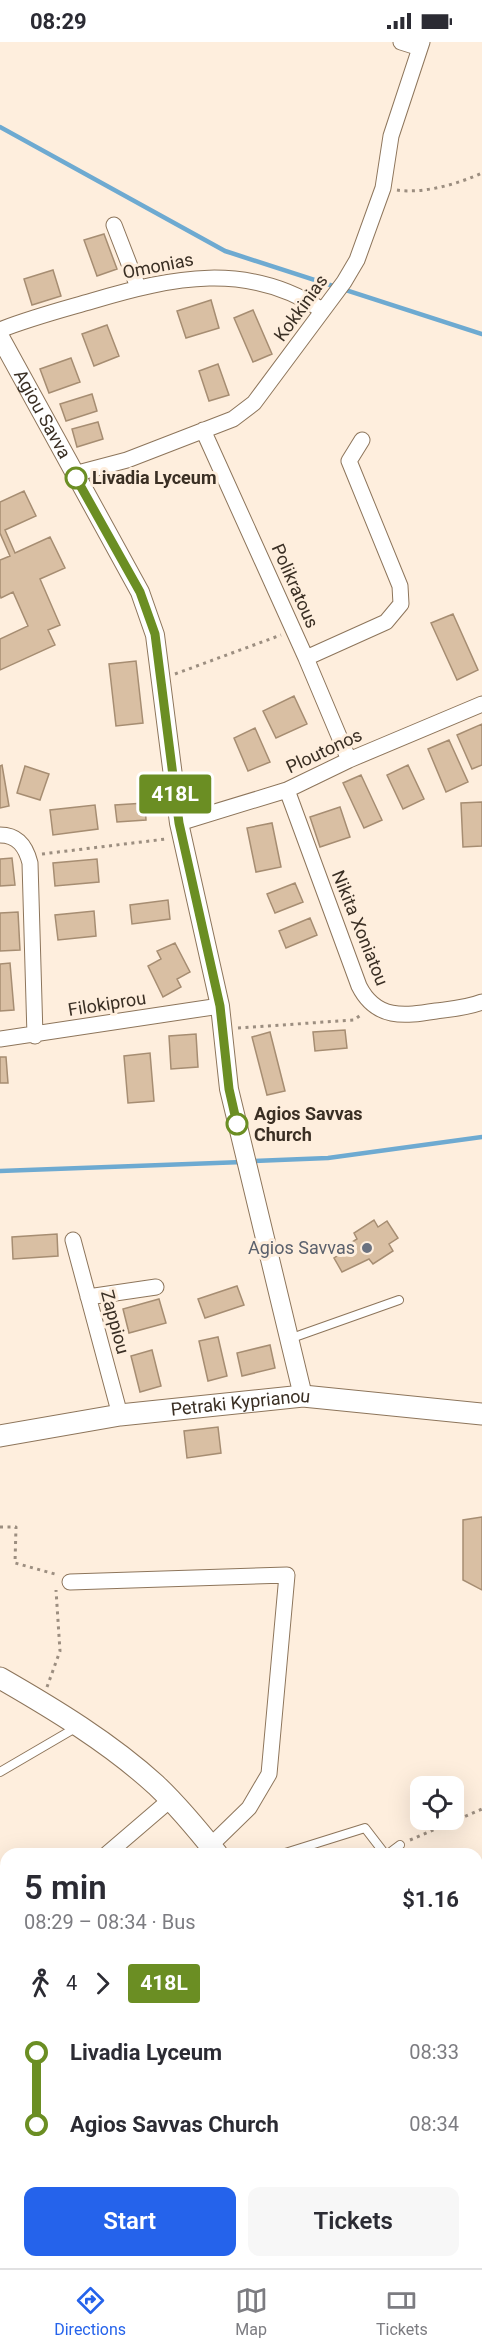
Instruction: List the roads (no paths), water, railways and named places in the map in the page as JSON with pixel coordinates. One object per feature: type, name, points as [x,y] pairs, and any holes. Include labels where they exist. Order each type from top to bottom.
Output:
[{"type":"main road","name":"Petraki Kyprianou","points":[[0,1436],[120,1414],[303,1396],[482,1414]]},
{"type":"main road","points":[[0,1678],[42,1702],[136,1768],[170,1800],[211,1848]]},
{"type":"street","points":[[401,42],[421,45]]},
{"type":"street","name":"Kokkinias","points":[[74,474],[127,460],[233,418],[254,403],[344,282],[366,240],[383,188],[392,136],[421,45]]},
{"type":"street","points":[[114,225],[138,287]]},
{"type":"street","name":"Omonias","points":[[0,330],[138,287],[216,276],[250,280],[326,306]]},
{"type":"street","name":"Agiou Savva","points":[[0,337],[140,592],[155,634],[181,830],[225,1028],[229,1089],[303,1396]]},
{"type":"street","name":"Polikratous","points":[[203,430],[306,658],[349,760]]},
{"type":"street","points":[[306,658],[386,622],[400,604],[400,586],[349,461],[362,440]]},
{"type":"street","name":"Ploutonos","points":[[181,830],[287,790],[349,760],[482,704]]},
{"type":"street","name":"Nikita Xoniatou","points":[[287,790],[359,986],[373,1005],[383,1012],[405,1016],[482,1002]]},
{"type":"street","points":[[0,835],[15,838],[28,855],[31,872],[34,1036]]},
{"type":"street","name":"Filokiprou","points":[[0,1039],[34,1036],[220,1006]]},
{"type":"street","name":"Zappiou","points":[[73,1240],[120,1414]]},
{"type":"street","points":[[88,1297],[156,1287]]},
{"type":"street","points":[[70,1582],[288,1575],[269,1774],[249,1808],[215,1848]]},
{"type":"street","points":[[114,1848],[170,1800]]},
{"type":"lane","points":[[288,1339],[399,1300]]},
{"type":"lane","points":[[0,1772],[78,1726]]},
{"type":"lane","points":[[301,1848],[365,1828],[382,1848]]},
{"type":"lane","points":[[396,1848],[400,1845]]},
{"type":"waterway","points":[[0,127],[225,251],[482,334]]},
{"type":"waterway","points":[[252,1161],[328,1158],[482,1137]]},
{"type":"waterway","points":[[0,1171],[243,1162]]},
{"type":"place","name":"Livadia Lyceum","points":[[76,478]]},
{"type":"place","name":"Agios Savvas Church","points":[[237,1124]]},
{"type":"place","name":"Agios Savvas","points":[[367,1248]]}]
